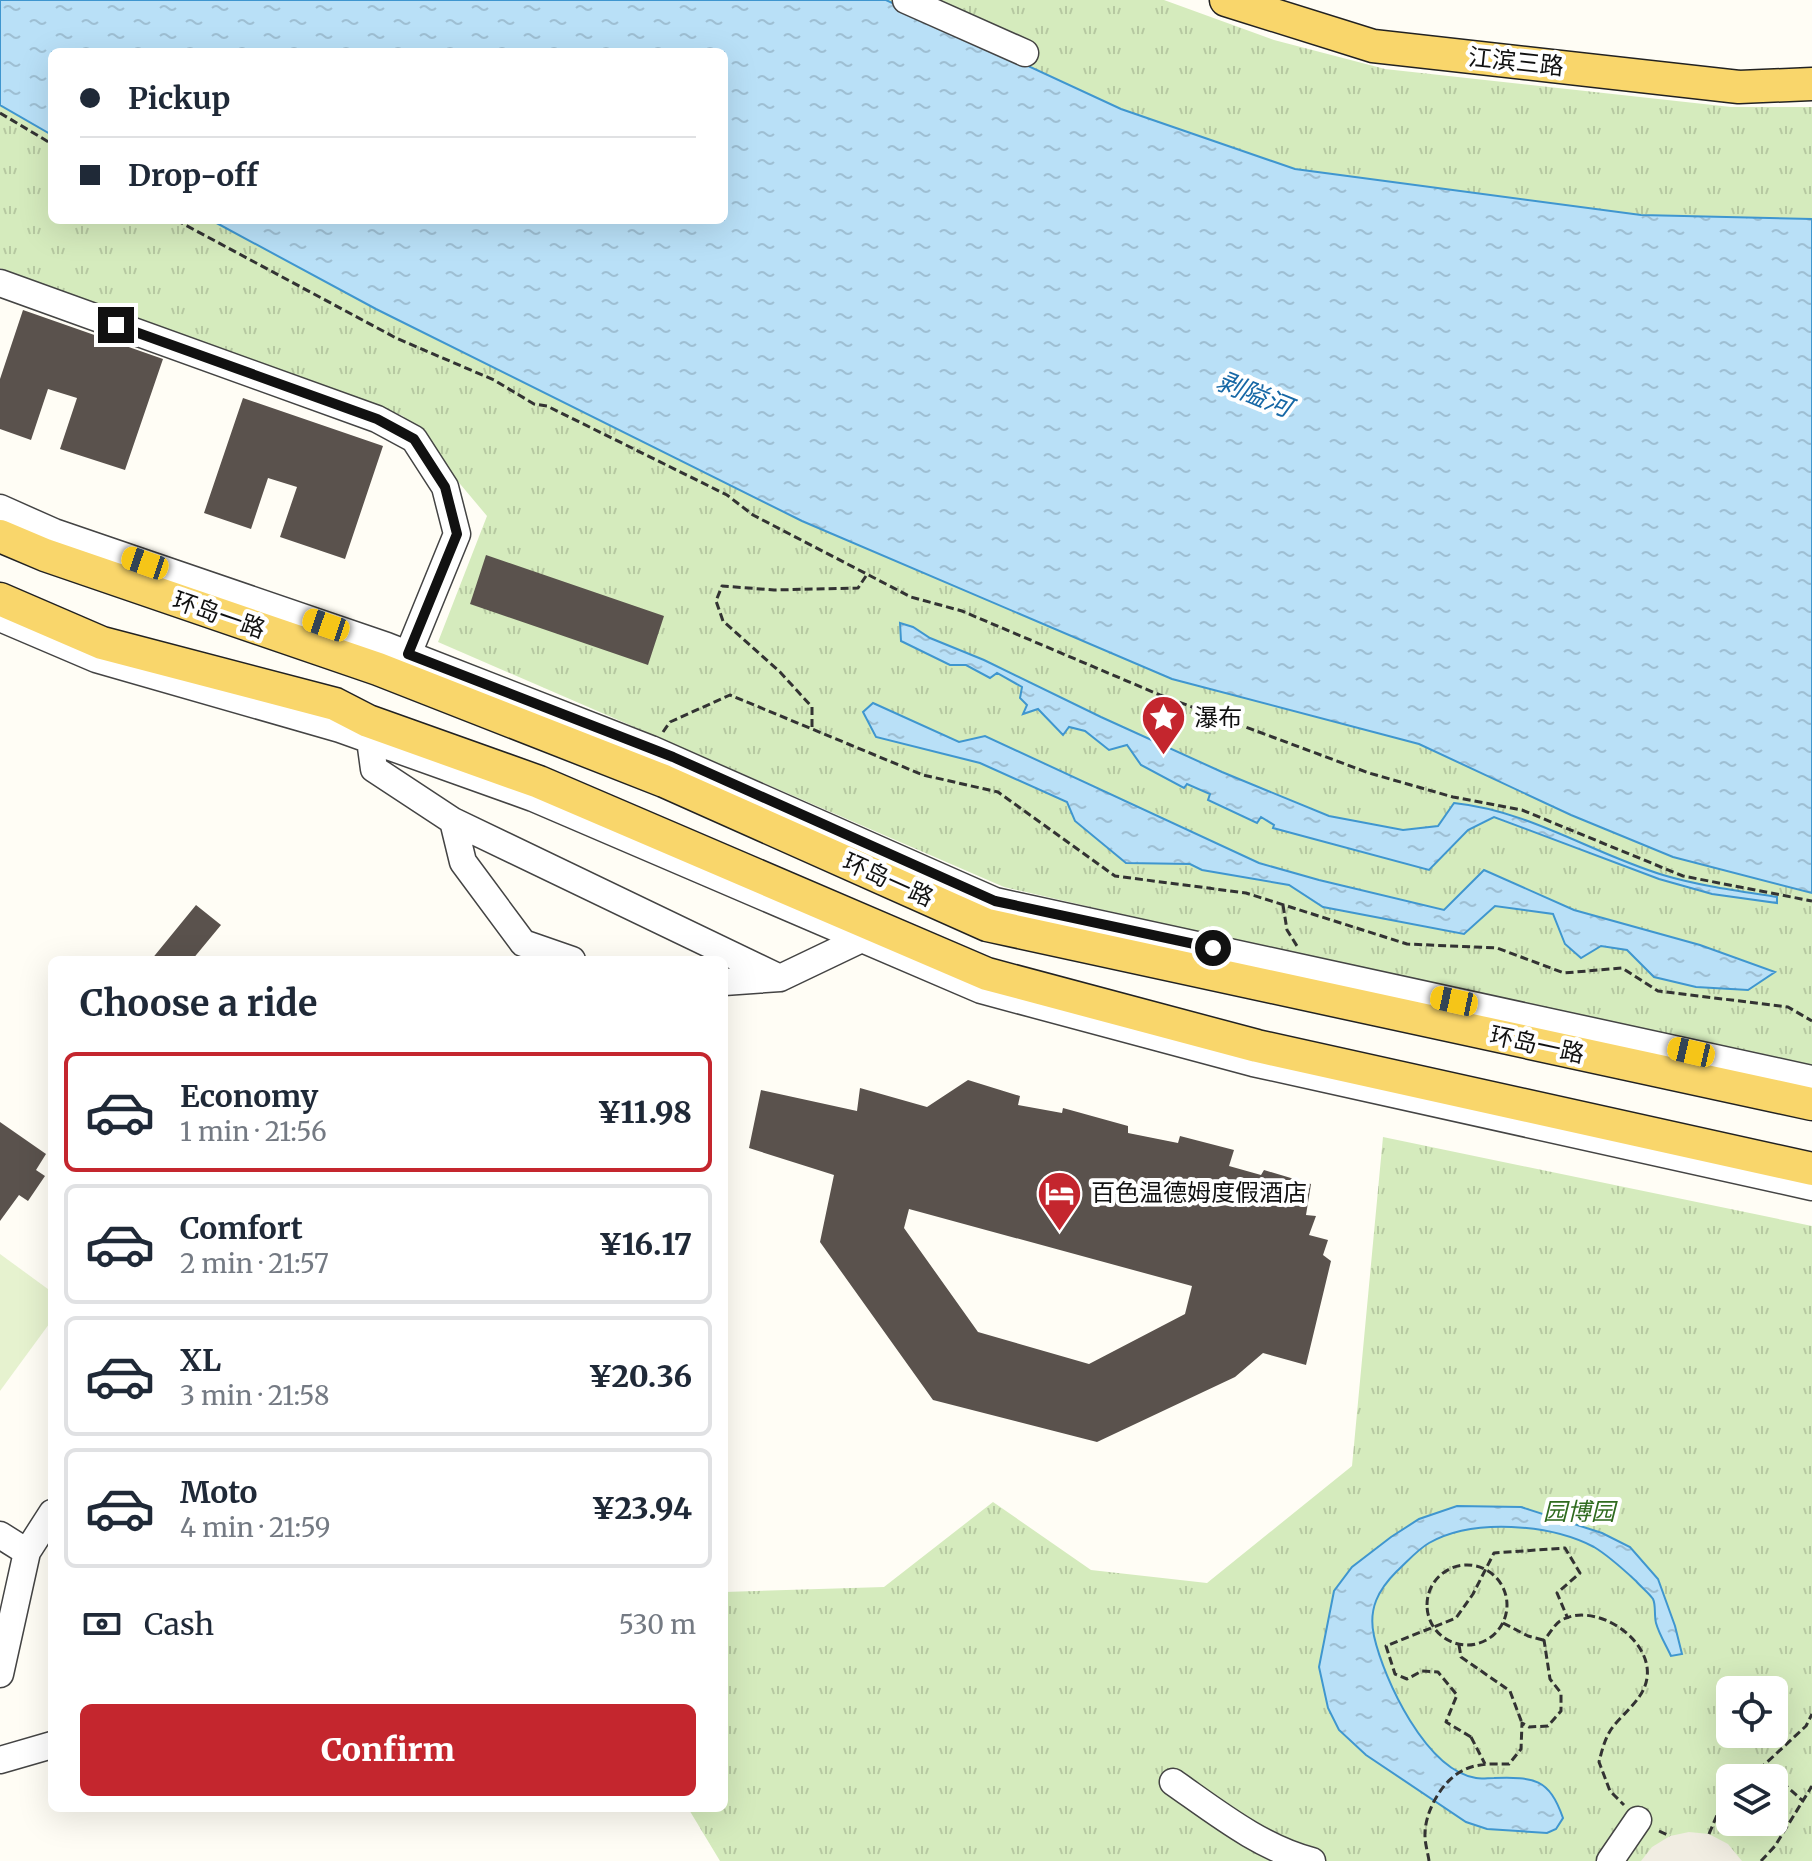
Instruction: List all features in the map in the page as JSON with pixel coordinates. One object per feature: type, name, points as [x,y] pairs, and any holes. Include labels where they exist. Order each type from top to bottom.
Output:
[{"type":"main road","name":"江滨三路","points":[[1226,0],[1373,46],[1739,87],[1812,84]]},
{"type":"main road","name":"环岛一路","points":[[0,536],[45,555],[378,669],[664,781],[987,925],[1812,1104]]},
{"type":"main road","name":"环岛一路","points":[[0,599],[102,643],[335,704],[369,730],[539,782],[872,934],[987,974],[1257,1046],[1812,1169]]},
{"type":"street","points":[[906,0],[1025,53]]},
{"type":"street","points":[[0,283],[377,419],[414,439],[445,487],[457,534],[408,654]]},
{"type":"street","points":[[0,508],[54,532],[408,654],[651,749],[995,901],[1812,1079]]},
{"type":"street","points":[[0,618],[96,659],[369,730],[374,769],[453,821],[780,978]]},
{"type":"street","points":[[453,821],[463,862],[523,943],[543,956]]},
{"type":"street","points":[[728,982],[780,978],[872,934],[981,990],[1253,1063],[1812,1187]]},
{"type":"street","points":[[0,1535],[43,1534],[0,1674]]},
{"type":"street","points":[[0,1760],[48,1746]]},
{"type":"street","points":[[1173,1782],[1221,1816],[1297,1859]]},
{"type":"street","points":[[1610,1861],[1638,1820]]},
{"type":"path","points":[[0,113],[48,142]]},
{"type":"path","points":[[183,224],[396,338],[494,380],[534,404],[547,406],[727,495],[753,515],[911,597],[962,611],[1160,695],[1369,773],[1453,797],[1522,810],[1683,876],[1812,901]]},
{"type":"path","points":[[812,727],[812,707],[780,672],[723,621],[716,601],[722,586],[774,590],[858,588],[866,575]]},
{"type":"path","points":[[651,749],[670,722],[730,695],[923,775],[998,792],[1115,876],[1246,893],[1407,944],[1497,948],[1564,973],[1622,968],[1658,991],[1788,1007],[1812,1021]]},
{"type":"path","points":[[1283,905],[1287,930],[1304,957],[1306,969]]},
{"type":"path","points":[[1485,1764],[1471,1737],[1446,1722],[1457,1695],[1438,1672],[1422,1671],[1407,1679],[1395,1674],[1386,1646],[1456,1618],[1473,1594],[1494,1553],[1565,1548],[1580,1573],[1557,1593],[1568,1619]]},
{"type":"path","points":[[1468,1565],[1481,1568],[1501,1585],[1507,1610],[1495,1634],[1472,1645],[1459,1645],[1436,1632],[1426,1607],[1434,1582],[1443,1573],[1468,1565]]},
{"type":"path","points":[[1522,1723],[1529,1727],[1548,1726],[1561,1711],[1561,1693],[1550,1679],[1544,1640],[1558,1622],[1589,1614],[1609,1621],[1629,1635],[1645,1661],[1648,1675],[1643,1692],[1611,1730],[1599,1762],[1610,1791],[1638,1820],[1670,1836]]},
{"type":"path","points":[[1503,1623],[1528,1636],[1544,1640]]},
{"type":"path","points":[[1429,1861],[1425,1834],[1430,1812],[1442,1788],[1463,1770],[1485,1764],[1509,1764],[1521,1749],[1522,1723],[1510,1691],[1461,1657],[1459,1645]]},
{"type":"path","points":[[1766,1764],[1806,1726],[1812,1714]]},
{"type":"path","points":[[1761,1861],[1775,1846],[1812,1786]]},
{"type":"path","points":[[1788,1788],[1803,1801]]},
{"type":"path","points":[[1709,1834],[1716,1818]]},
{"type":"green space","points":[[886,0],[1164,0],[1274,40],[1385,69],[1731,107],[1812,107],[1812,219],[1641,215],[1295,169],[1121,109]]},
{"type":"green space","points":[[0,105],[48,133],[48,224],[218,224],[376,309],[802,521],[1172,679],[1419,744],[1571,815],[1673,857],[1812,893],[1812,1068],[1375,973],[1004,887],[438,642],[487,516],[403,416],[0,268]]},
{"type":"green space","name":"园博园","points":[[1383,1137],[1812,1226],[1812,1861],[720,1861],[690,1812],[728,1812],[728,1592],[884,1587],[993,1502],[1091,1570],[1207,1583],[1352,1466]]},
{"type":"green space","points":[[0,1254],[48,1289],[48,1325],[0,1391]]},
{"type":"shaded area","points":[[1689,1832],[1709,1834],[1728,1844],[1742,1861],[1641,1861],[1652,1847],[1670,1836]]},
{"type":"water","name":"剥隘河","points":[[0,0],[886,0],[1121,109],[1295,169],[1641,215],[1812,219],[1812,893],[1673,857],[1571,815],[1419,744],[1172,679],[802,521],[376,309],[218,224],[728,224],[728,48],[48,48],[48,133],[0,105]]},
{"type":"water","name":"瀑布","points":[[900,623],[1222,772],[1329,816],[1403,830],[1438,826],[1454,803],[1482,807],[1535,823],[1663,875],[1777,897],[1777,903],[1712,894],[1659,879],[1494,817],[1468,830],[1429,870],[1273,828],[1274,825],[1261,817],[1257,823],[1208,800],[1210,794],[1187,784],[1184,788],[1141,765],[1127,745],[1109,750],[1085,731],[1069,727],[1063,735],[1038,709],[1023,714],[1027,705],[1020,698],[1022,687],[997,673],[990,678],[966,665],[950,665],[901,641]]},
{"type":"water","points":[[873,703],[959,742],[985,736],[1259,863],[1444,910],[1484,870],[1574,910],[1700,945],[1775,972],[1748,990],[1696,987],[1654,977],[1627,950],[1601,946],[1581,958],[1565,944],[1553,914],[1495,906],[1464,934],[1323,907],[1289,885],[1202,870],[1190,864],[1126,863],[1075,821],[1067,802],[980,763],[876,737],[863,712]]},
{"type":"water","points":[[1457,1506],[1521,1507],[1602,1533],[1630,1547],[1658,1579],[1675,1626],[1682,1654],[1671,1656],[1657,1627],[1653,1599],[1636,1581],[1594,1547],[1556,1533],[1534,1529],[1489,1527],[1447,1535],[1416,1553],[1390,1578],[1380,1593],[1372,1617],[1379,1654],[1397,1698],[1424,1741],[1440,1759],[1458,1771],[1478,1778],[1520,1778],[1546,1788],[1563,1818],[1556,1829],[1547,1833],[1487,1829],[1466,1822],[1366,1755],[1339,1730],[1328,1708],[1319,1667],[1334,1591],[1352,1567],[1391,1537],[1419,1519]]},
{"type":"building","points":[[23,310],[163,359],[125,470],[60,449],[77,398],[48,389],[31,440],[0,429],[0,379]]},
{"type":"building","points":[[243,398],[383,446],[345,559],[280,537],[297,487],[268,478],[251,529],[204,513]]},
{"type":"building","points":[[486,555],[664,616],[648,665],[470,604]]},
{"type":"building","points":[[196,905],[221,925],[195,956],[154,956]]},
{"type":"building","points":[[968,1080],[1020,1096],[1018,1105],[1062,1113],[1063,1108],[1128,1126],[1128,1133],[1178,1143],[1180,1136],[1234,1150],[1229,1166],[1261,1175],[1264,1170],[1311,1184],[1306,1215],[1316,1216],[1309,1235],[1328,1240],[1323,1255],[1331,1261],[1306,1365],[1263,1353],[1235,1377],[1097,1442],[933,1400],[820,1242],[834,1175],[749,1148],[761,1090],[857,1111],[860,1088],[927,1107]],"holes":[[[909,1209],[1192,1286],[1185,1314],[1089,1364],[978,1332],[904,1228]]]},
{"type":"building","points":[[0,1122],[46,1154],[36,1170],[45,1176],[28,1201],[19,1195],[0,1221]]},
{"type":"place","name":"瀑布","points":[[1163,757]]},
{"type":"place","name":"百色温德姆度假酒店","points":[[1060,1232]]},
{"type":"route","points":[[116,325],[377,419],[414,439],[445,487],[457,534],[408,654],[673,757],[995,901],[1213,948]]}]
